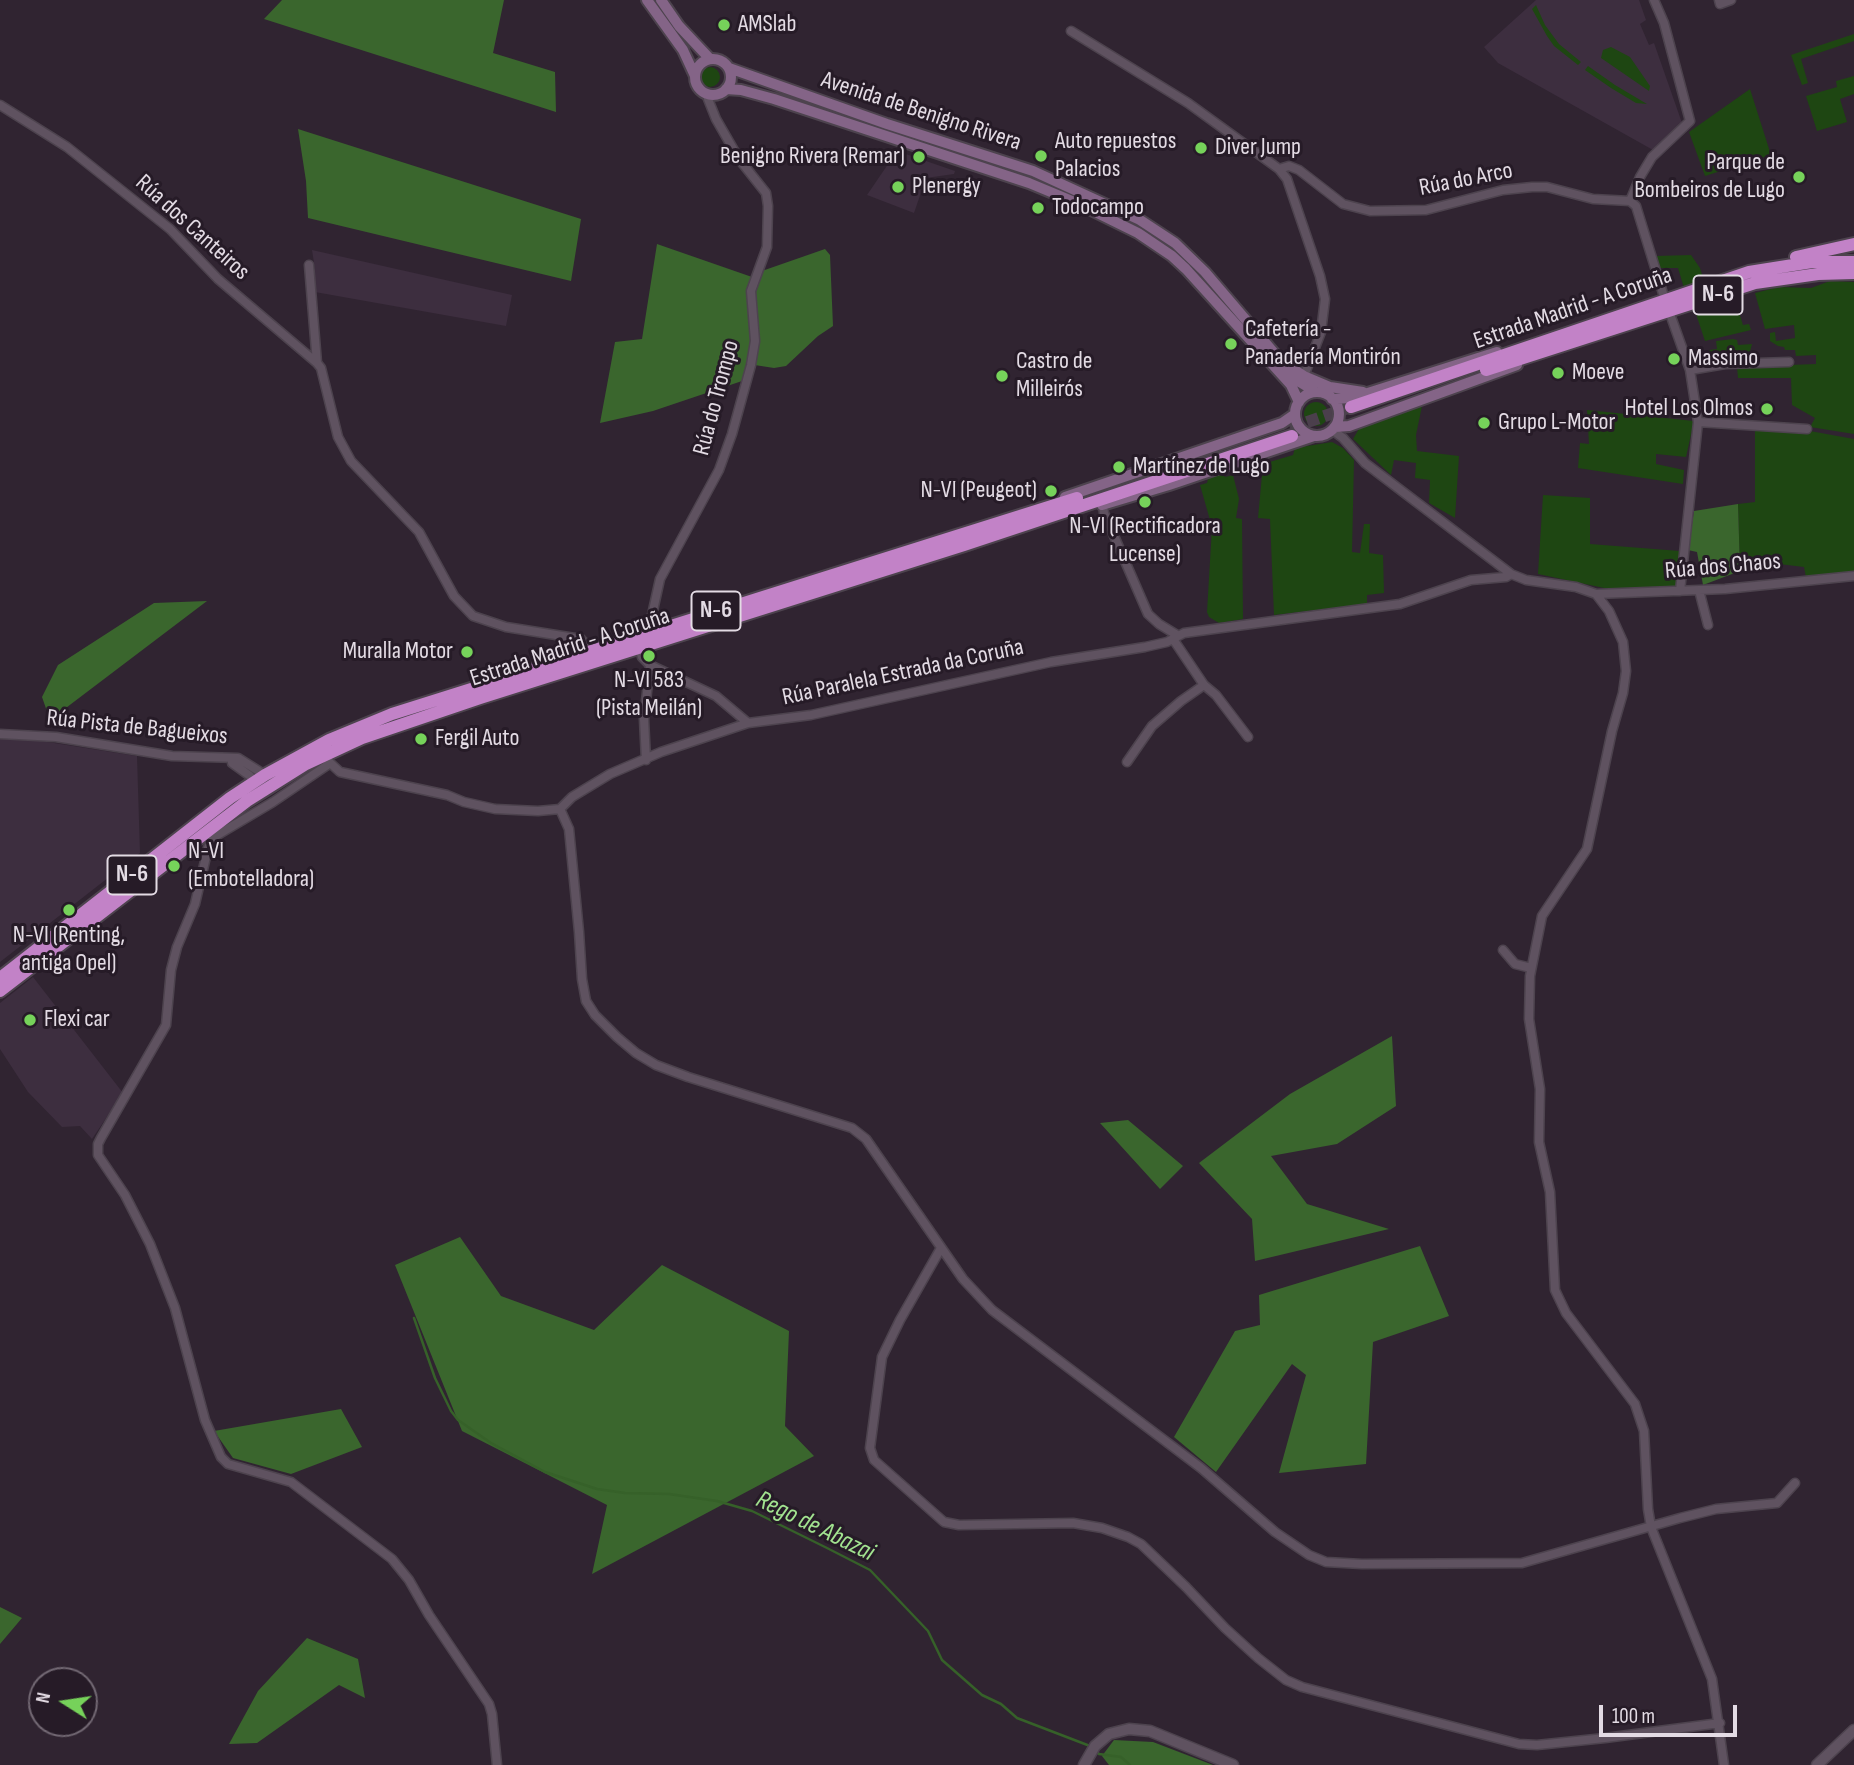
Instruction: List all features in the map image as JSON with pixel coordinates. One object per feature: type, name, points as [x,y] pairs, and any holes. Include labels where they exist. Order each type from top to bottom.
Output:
[{"type":"highway","name":"N-6","points":[[1763,269],[1789,259],[1854,244]]},
{"type":"highway","name":"Estrada Madrid - A Coruña","points":[[1352,411],[1470,374],[1667,306],[1763,269],[1812,262],[1854,261]]},
{"type":"highway","name":"Estrada Madrid - A Coruña","points":[[1667,306],[1755,283],[1818,274],[1854,273]]},
{"type":"highway","name":"Estrada Madrid - A Coruña","points":[[0,991],[209,836],[247,801],[306,764],[327,759],[362,738],[1291,432]]},
{"type":"highway","name":"Estrada Madrid - A Coruña","points":[[0,978],[230,798],[265,775],[329,740],[392,714],[591,650],[996,528]]},
{"type":"main road","points":[[647,0],[683,50],[698,88],[708,94],[721,93],[731,79],[729,68],[721,61],[710,59],[701,63],[695,76]]},
{"type":"main road","points":[[661,0],[686,34],[710,59]]},
{"type":"main road","name":"Avenida de Benigno Rivera","points":[[729,68],[887,124],[1033,171],[1140,220],[1175,243],[1205,272],[1276,358],[1298,381],[1316,392]]},
{"type":"main road","name":"Avenida de Benigno Rivera","points":[[726,89],[741,90],[785,103],[1029,183],[1138,233],[1186,269],[1291,385],[1297,408]]},
{"type":"main road","points":[[1297,408],[1299,426],[1308,434],[1320,436],[1424,400],[1588,332]]},
{"type":"main road","points":[[996,528],[1169,460],[1282,423],[1297,408],[1303,397],[1316,392],[1332,399],[1352,398],[1466,360],[1588,332]]},
{"type":"main road","points":[[1276,358],[1304,376],[1330,387],[1367,393]]},
{"type":"main road","points":[[1332,399],[1339,412],[1334,429]]},
{"type":"main road","points":[[996,528],[1103,505],[1314,436]]},
{"type":"street","points":[[1654,0],[1664,23],[1690,121],[1652,157],[1630,201],[1638,211],[1690,370],[1698,422],[1680,591]]},
{"type":"street","points":[[1718,0],[1720,4],[1731,0]]},
{"type":"street","points":[[1071,31],[1167,88],[1279,169],[1292,192],[1325,299],[1321,332],[1304,376]]},
{"type":"street","name":"Rúa do Trompo","points":[[648,633],[660,579],[719,470],[732,434],[755,341],[751,291],[766,247],[766,193],[739,159],[716,118],[708,94]]},
{"type":"street","name":"Rúa dos Canteiros","points":[[0,105],[67,147],[170,229],[218,279],[317,363]]},
{"type":"street","name":"Rúa do Arco","points":[[1279,169],[1289,166],[1299,170],[1334,199],[1370,211],[1426,210],[1503,190],[1532,187],[1547,187],[1593,199],[1630,201]]},
{"type":"street","points":[[309,265],[317,363],[321,368],[338,437],[351,461],[419,532],[454,596],[473,616],[506,627],[581,639],[591,650]]},
{"type":"street","points":[[1690,370],[1725,363],[1789,362]]},
{"type":"street","points":[[1698,422],[1807,429]]},
{"type":"street","points":[[1334,429],[1365,463],[1511,574]]},
{"type":"street","points":[[1103,505],[1104,513],[1148,614],[1175,637],[1205,685],[1216,695],[1248,737]]},
{"type":"street","name":"Rúa dos Chaos","points":[[1511,574],[1526,580],[1576,587],[1595,594],[1699,590],[1854,576]]},
{"type":"street","name":"Rúa Paralela Estrada da Coruña","points":[[560,809],[572,797],[610,774],[661,752],[748,723],[811,715],[1051,662],[1145,647],[1198,631],[1400,604],[1471,580],[1506,578],[1511,574]]},
{"type":"street","points":[[1699,590],[1709,625]]},
{"type":"street","points":[[1595,594],[1609,611],[1623,642],[1626,671],[1623,693],[1612,731],[1587,849],[1542,916],[1531,968],[1529,1019],[1541,1089],[1539,1142],[1550,1192],[1555,1290],[1566,1313],[1635,1404],[1644,1431],[1651,1527],[1712,1679],[1724,1765]]},
{"type":"street","points":[[639,648],[642,657],[650,664],[716,696],[748,723]]},
{"type":"street","points":[[646,760],[644,719],[650,664]]},
{"type":"street","points":[[1126,762],[1152,726],[1205,685]]},
{"type":"street","name":"Rúa Pista de Bagueixos","points":[[0,734],[56,737],[172,755],[232,758],[243,760],[265,775]]},
{"type":"street","points":[[232,758],[232,763],[250,776]]},
{"type":"street","points":[[497,1765],[489,1704],[429,1615],[409,1580],[392,1559],[291,1482],[228,1464],[221,1457],[205,1420],[175,1308],[150,1244],[125,1195],[98,1154],[101,1138],[166,1025],[171,970],[177,947],[195,904],[209,836],[214,837],[280,795],[327,759],[340,772],[447,795],[495,809],[560,809],[569,828],[582,979],[586,1002],[595,1015],[627,1045],[656,1065],[852,1128],[866,1139],[963,1279],[992,1310],[1201,1468],[1275,1532],[1326,1562],[1522,1563],[1716,1509],[1777,1503],[1795,1483]]},
{"type":"street","points":[[1503,950],[1515,964],[1531,968]]},
{"type":"street","points":[[941,1248],[882,1357],[870,1448],[874,1460],[944,1522],[959,1525],[1073,1523],[1128,1536],[1141,1544],[1225,1628],[1286,1680],[1302,1687],[1519,1744],[1538,1745],[1720,1723]]},
{"type":"street","points":[[1084,1765],[1095,1746],[1110,1734],[1129,1729],[1150,1731],[1233,1765]]},
{"type":"street","points":[[1816,1765],[1854,1730]]},
{"type":"shaded area","points":[[1536,0],[1639,0],[1646,20],[1640,24],[1649,45],[1654,43],[1682,123],[1653,150],[1498,63],[1484,47]]},
{"type":"shaded area","name":"Plenergy","points":[[897,151],[955,171],[954,174],[926,178],[914,213],[867,195]]},
{"type":"shaded area","points":[[312,250],[512,295],[506,326],[315,292]]},
{"type":"shaded area","points":[[0,738],[35,740],[137,756],[140,853],[0,962]]},
{"type":"shaded area","points":[[33,977],[123,1093],[92,1139],[80,1126],[62,1127],[28,1092],[0,1049],[0,1003]]},
{"type":"green space","points":[[282,0],[504,0],[493,53],[555,72],[556,112],[264,19]]},
{"type":"green space","points":[[1536,5],[1545,25],[1559,44],[1581,62],[1578,65],[1554,46],[1547,36],[1532,9]]},
{"type":"green space","points":[[1854,34],[1854,41],[1801,59],[1808,83],[1802,85],[1791,55]]},
{"type":"green space","points":[[1611,47],[1630,57],[1650,86],[1649,91],[1601,58],[1603,50]]},
{"type":"green space","points":[[1588,66],[1647,104],[1636,103],[1611,88],[1585,70]]},
{"type":"green space","points":[[706,67],[714,67],[720,77],[714,87],[706,87],[700,81],[700,73]]},
{"type":"green space","points":[[1854,76],[1854,94],[1840,99],[1847,122],[1817,131],[1806,96],[1837,87],[1836,81]]},
{"type":"green space","points":[[1750,89],[1771,155],[1705,176],[1689,132]]},
{"type":"green space","points":[[298,129],[581,219],[571,281],[308,218],[306,181]]},
{"type":"green space","points":[[657,244],[752,277],[759,272],[825,249],[830,255],[833,326],[818,336],[786,366],[774,368],[748,364],[745,380],[653,411],[600,423],[615,342],[642,339]]},
{"type":"green space","points":[[1691,255],[1700,268],[1704,281],[1684,288],[1678,268],[1660,268],[1656,256]]},
{"type":"green space","points":[[1830,281],[1854,282],[1854,434],[1810,427],[1815,418],[1792,405],[1791,378],[1738,378],[1737,367],[1816,364],[1816,355],[1796,356],[1795,350],[1785,350],[1770,341],[1770,333],[1775,332],[1776,341],[1795,338],[1794,325],[1765,329],[1755,293],[1779,287],[1811,288]]},
{"type":"green space","points":[[1736,303],[1743,325],[1749,324],[1751,330],[1705,341],[1696,314]]},
{"type":"green space","points":[[1737,340],[1738,345],[1752,344],[1748,359],[1710,363],[1709,350],[1717,349],[1716,341]]},
{"type":"green space","points":[[1316,402],[1325,405],[1328,414],[1325,423],[1316,426],[1307,423],[1304,414],[1307,405]]},
{"type":"green space","points":[[1422,406],[1416,435],[1417,451],[1459,456],[1455,518],[1429,503],[1430,480],[1415,478],[1416,463],[1394,460],[1391,475],[1353,439],[1360,427]]},
{"type":"green space","points":[[1587,410],[1694,421],[1686,457],[1656,454],[1656,464],[1684,470],[1683,484],[1578,468],[1580,443],[1589,444]]},
{"type":"green space","points":[[1755,430],[1810,431],[1854,439],[1854,573],[1806,577],[1804,567],[1779,564],[1740,571],[1738,504],[1755,502]]},
{"type":"green space","points":[[1332,442],[1343,448],[1354,460],[1352,552],[1360,553],[1364,524],[1370,524],[1369,553],[1383,555],[1384,593],[1367,595],[1367,604],[1274,615],[1270,519],[1258,518],[1263,464],[1293,455],[1295,448]]},
{"type":"green space","points":[[1223,474],[1225,477],[1233,475],[1239,499],[1236,518],[1242,519],[1243,619],[1219,623],[1209,617],[1207,612],[1212,527],[1200,485]]},
{"type":"green space","points":[[1543,495],[1590,498],[1590,544],[1680,551],[1678,588],[1674,592],[1604,588],[1538,574]]},
{"type":"green space","points":[[1738,504],[1740,571],[1703,585],[1697,552],[1688,550],[1694,511]]},
{"type":"green space","points":[[207,601],[50,720],[42,697],[58,665],[154,603]]},
{"type":"green space","points":[[1392,1036],[1396,1106],[1337,1144],[1271,1156],[1307,1204],[1389,1229],[1255,1261],[1252,1219],[1199,1163],[1290,1094]]},
{"type":"green space","points":[[1128,1120],[1183,1166],[1160,1189],[1100,1123]]},
{"type":"green space","points":[[460,1237],[501,1296],[594,1330],[662,1265],[789,1331],[785,1426],[814,1456],[592,1574],[607,1505],[462,1431],[395,1265]]},
{"type":"green space","points":[[1420,1246],[1449,1316],[1373,1342],[1366,1464],[1279,1473],[1306,1375],[1292,1364],[1216,1472],[1174,1437],[1235,1331],[1260,1325],[1259,1295]]},
{"type":"green space","points":[[341,1409],[362,1447],[291,1474],[233,1458],[214,1431]]},
{"type":"green space","points":[[0,1607],[22,1618],[0,1644]]},
{"type":"green space","points":[[307,1638],[358,1659],[365,1698],[339,1685],[257,1743],[229,1744],[258,1691]]},
{"type":"green space","points":[[1114,1740],[1153,1742],[1213,1765],[1109,1765],[1102,1756]]},
{"type":"waterway","name":"Rego de Abazai","points":[[414,1318],[435,1378],[451,1411],[458,1420],[491,1443],[545,1472],[597,1489],[669,1494],[717,1501],[752,1511],[827,1548],[870,1570],[928,1631],[942,1660],[982,1695],[1001,1704],[1017,1718],[1090,1746]]},
{"type":"waterway","name":"Rego de Abazai","points":[[1095,1750],[1099,1754],[1121,1757],[1130,1765]]},
{"type":"tunnel","points":[[1290,428],[1351,407]]},
{"type":"place","name":"AMSlab","points":[[724,25]]},
{"type":"place","name":"Diver Jump","points":[[1201,148]]},
{"type":"place","name":"Auto repuestos Palacios","points":[[1041,156]]},
{"type":"place","name":"Benigno Rivera (Remar)","points":[[919,157]]},
{"type":"place","name":"Parque de Bombeiros de Lugo","points":[[1799,177]]},
{"type":"place","name":"Plenergy","points":[[898,187]]},
{"type":"place","name":"Todocampo","points":[[1038,208]]},
{"type":"place","name":"Cafetería - Panadería Montirón","points":[[1231,344]]},
{"type":"place","name":"Massimo","points":[[1674,359]]},
{"type":"place","name":"Moeve","points":[[1558,373]]},
{"type":"place","name":"Castro de Milleirós","points":[[1002,376]]},
{"type":"place","name":"Hotel Los Olmos","points":[[1767,409]]},
{"type":"place","name":"Grupo L-Motor","points":[[1484,423]]},
{"type":"place","name":"Martínez de Lugo","points":[[1119,467]]},
{"type":"place","name":"N-VI (Peugeot)","points":[[1051,491]]},
{"type":"place","name":"N-VI (Rectificadora Lucense)","points":[[1145,502]]},
{"type":"place","name":"Muralla Motor","points":[[467,652]]},
{"type":"place","name":"N-VI 583 (Pista Meilán)","points":[[649,656]]},
{"type":"place","name":"Fergil Auto","points":[[421,739]]},
{"type":"place","name":"N-VI (Embotelladora)","points":[[174,866]]},
{"type":"place","name":"N-VI (Renting, antiga Opel)","points":[[69,910]]},
{"type":"place","name":"Flexi car","points":[[30,1020]]}]
